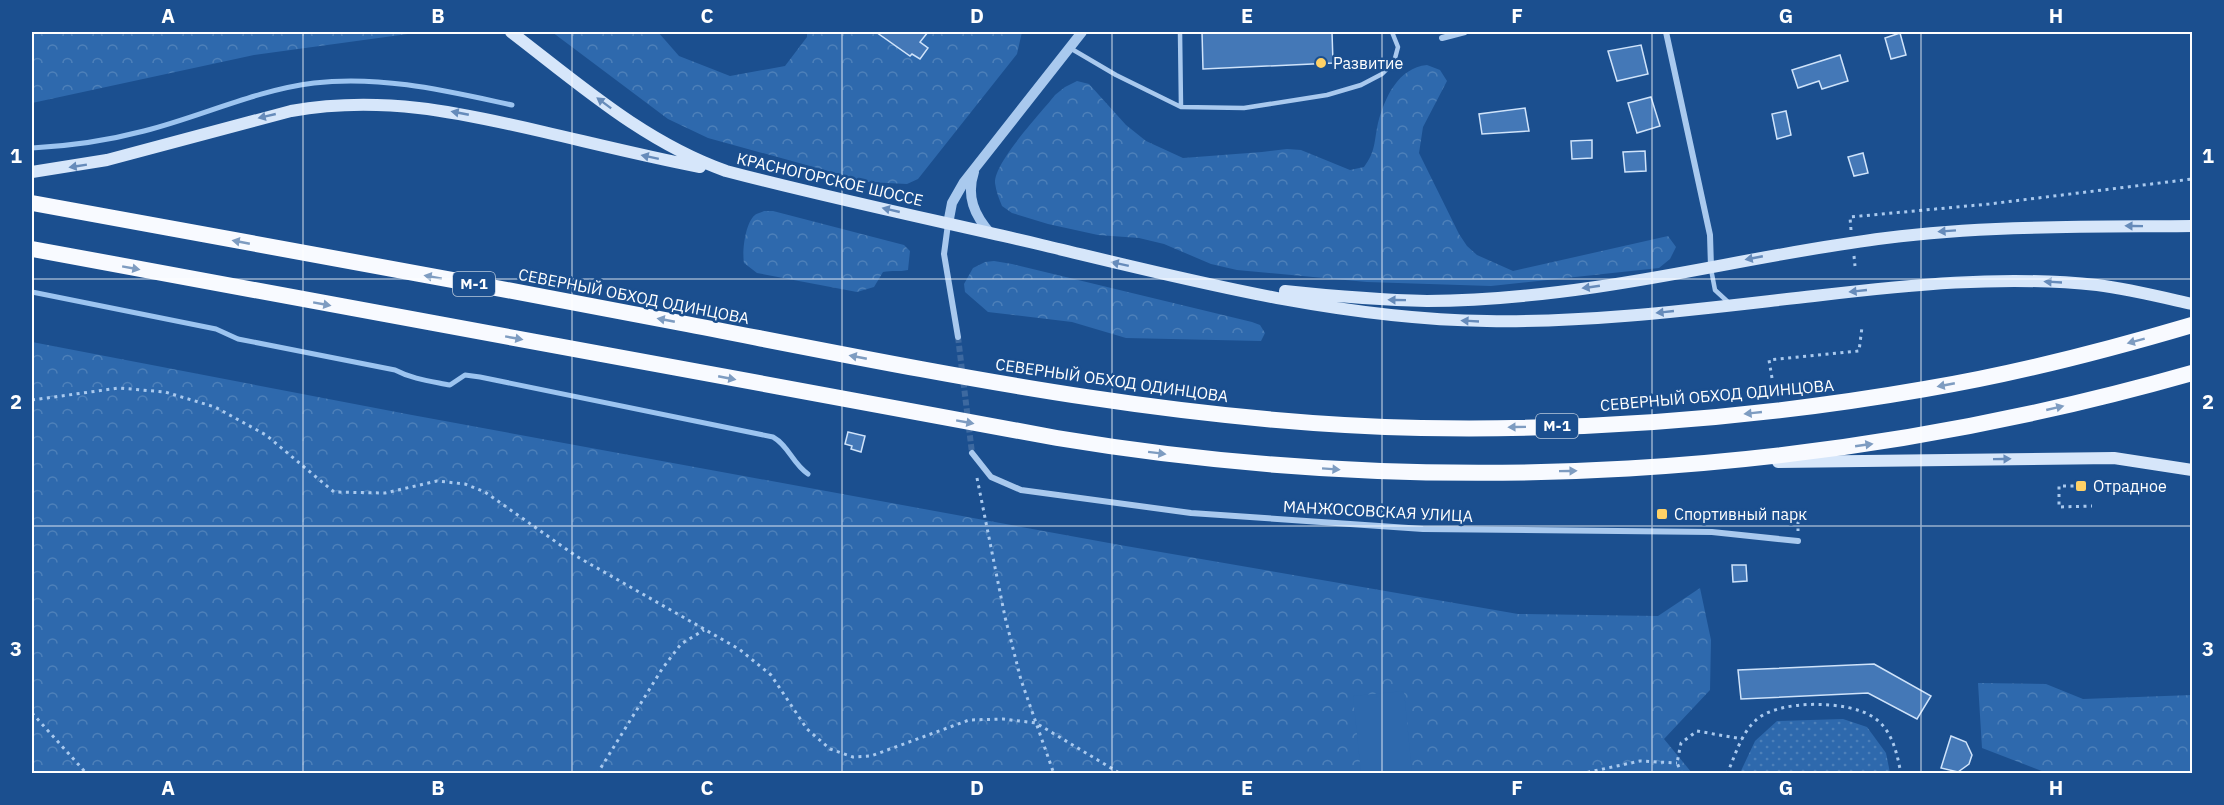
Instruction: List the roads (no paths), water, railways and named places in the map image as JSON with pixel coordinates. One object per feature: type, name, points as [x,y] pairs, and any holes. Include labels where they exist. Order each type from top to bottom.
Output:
[{"type":"highway","name":"СЕВЕРНЫЙ ОБХОД ОДИНЦОВА","points":[[32,203],[615,310],[915,368],[1204,413],[1350,425],[1423,428],[1570,426],[1654,422],[1793,409],[1928,389],[1997,375],[2135,342],[2193,325]]},
{"type":"highway","points":[[32,249],[907,412],[1137,451],[1273,465],[1422,473],[1606,471],[1723,462],[1799,454],[1936,434],[2067,405],[2193,373]]},
{"type":"main road","name":"КРАСНОГОРСКОЕ ШОССЕ","points":[[511,32],[604,103],[661,142],[704,163],[749,177],[1177,277]]},
{"type":"main road","points":[[32,172],[107,160],[291,111],[337,105],[382,104],[425,107],[458,113],[749,177]]},
{"type":"main road","points":[[1177,277],[1323,295],[1376,300],[1430,301],[1584,288],[1757,257],[1945,231],[2066,226],[2193,226]]},
{"type":"main road","points":[[1177,277],[1249,292],[1375,313],[1484,321],[1598,318],[1947,283],[2042,282],[2111,288],[2193,304]]},
{"type":"main road","points":[[1723,462],[2114,458],[2193,470]]},
{"type":"street","points":[[958,337],[944,254],[952,203],[963,182],[1082,32]]},
{"type":"street","points":[[1442,38],[1465,32]]},
{"type":"street","points":[[1666,32],[1710,236],[1711,267]]},
{"type":"street","points":[[982,158],[970,184],[971,196],[979,220],[991,234]]},
{"type":"street","name":"МАНЖОСОВСКАЯ УЛИЦА","points":[[972,453],[991,477],[1021,490],[1191,513],[1423,529],[1713,532],[1798,541]]},
{"type":"lane","points":[[1180,32],[1181,107]]},
{"type":"lane","points":[[1070,48],[1116,75],[1181,107],[1244,108],[1327,95],[1361,85],[1382,74],[1394,62],[1398,47],[1392,32]]},
{"type":"lane","points":[[1711,267],[1715,290],[1732,305]]},
{"type":"waterway","points":[[32,148],[88,143],[130,135],[271,91],[314,83],[339,81],[389,83],[512,105]]},
{"type":"waterway","points":[[32,292],[216,329],[238,339],[395,370],[428,381],[450,385],[465,375],[480,377],[773,437],[808,474]]},
{"type":"tunnel","points":[[958,337],[972,453]]},
{"type":"place","name":"Развитие","points":[[1321,63]]},
{"type":"place","name":"Отрадное","points":[[2081,486]]},
{"type":"place","name":"Спортивный парк","points":[[1662,514]]}]
